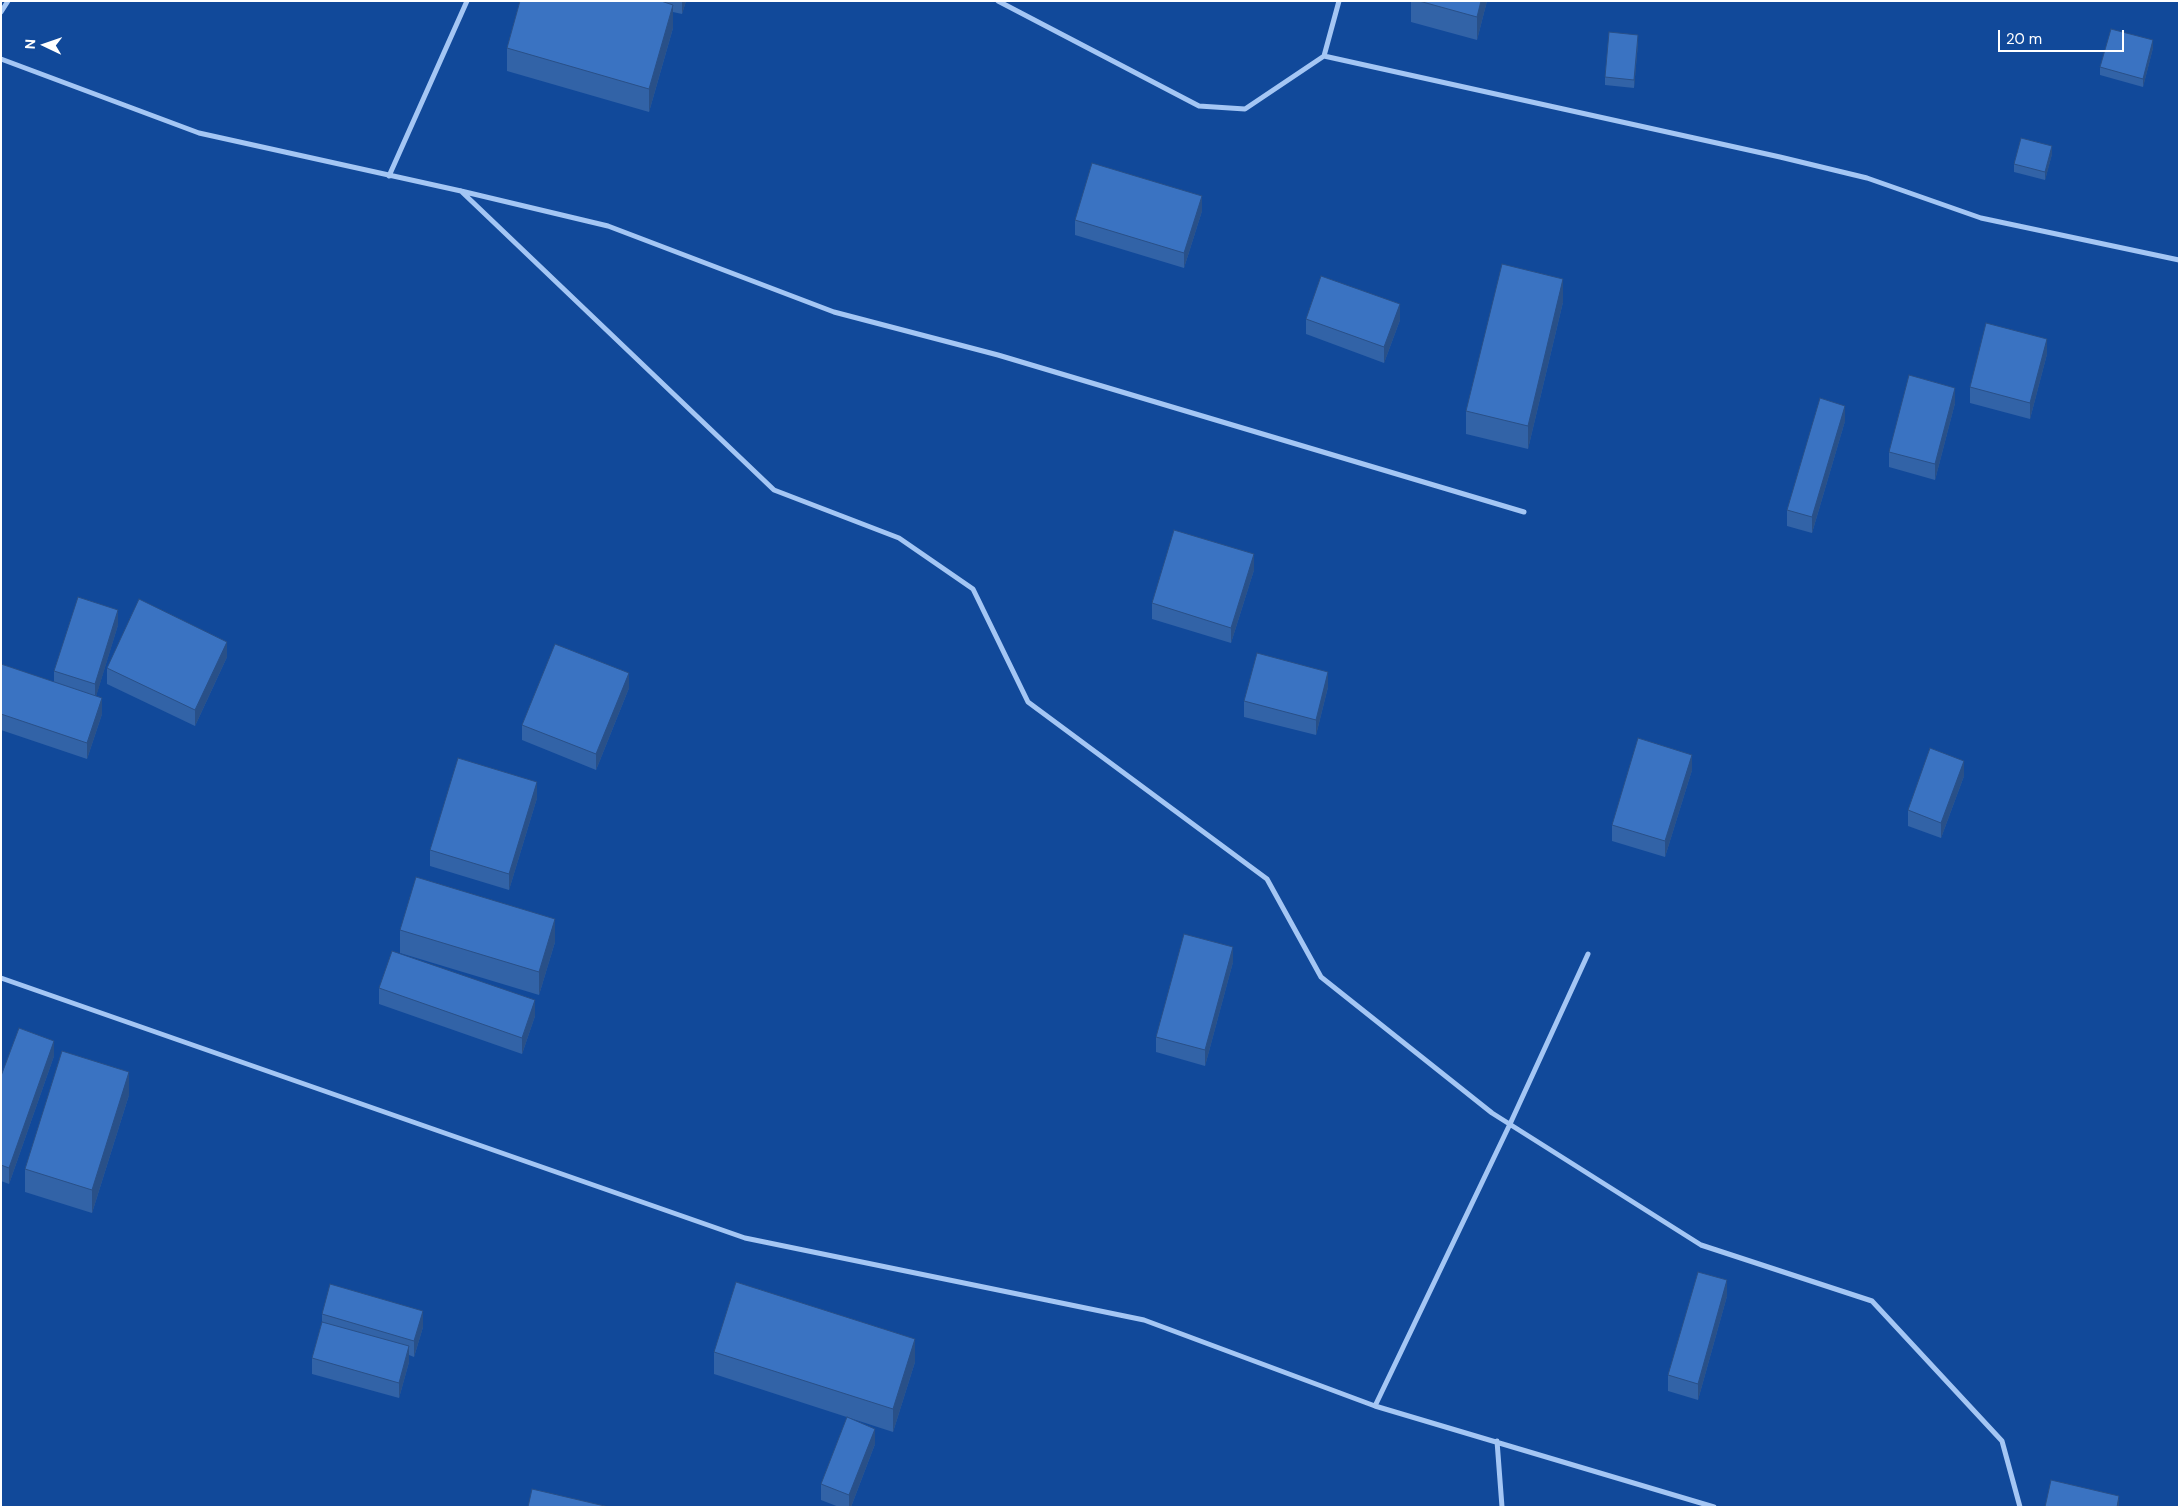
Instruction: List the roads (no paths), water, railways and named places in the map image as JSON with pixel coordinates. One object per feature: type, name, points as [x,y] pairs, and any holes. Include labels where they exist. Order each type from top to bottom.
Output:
[{"type":"street","points":[[1,12],[8,1]]},
{"type":"street","points":[[389,176],[467,1]]},
{"type":"street","points":[[998,1],[1199,106],[1245,109],[1324,56],[1339,1]]},
{"type":"street","points":[[1324,56],[1780,157],[1866,178],[1981,218],[2179,260]]},
{"type":"street","points":[[1,59],[199,133],[461,191],[608,226],[834,312],[1007,358],[1524,512]]},
{"type":"street","points":[[461,191],[774,490],[899,538],[973,589],[1028,702],[1268,879],[1321,977],[1492,1113],[1701,1245],[1872,1301],[2002,1441],[2020,1507]]},
{"type":"street","points":[[1375,1406],[1510,1124],[1588,954]]},
{"type":"street","points":[[1,978],[745,1238],[1144,1320],[1375,1406],[1714,1507]]},
{"type":"street","points":[[1497,1441],[1502,1507]]}]
